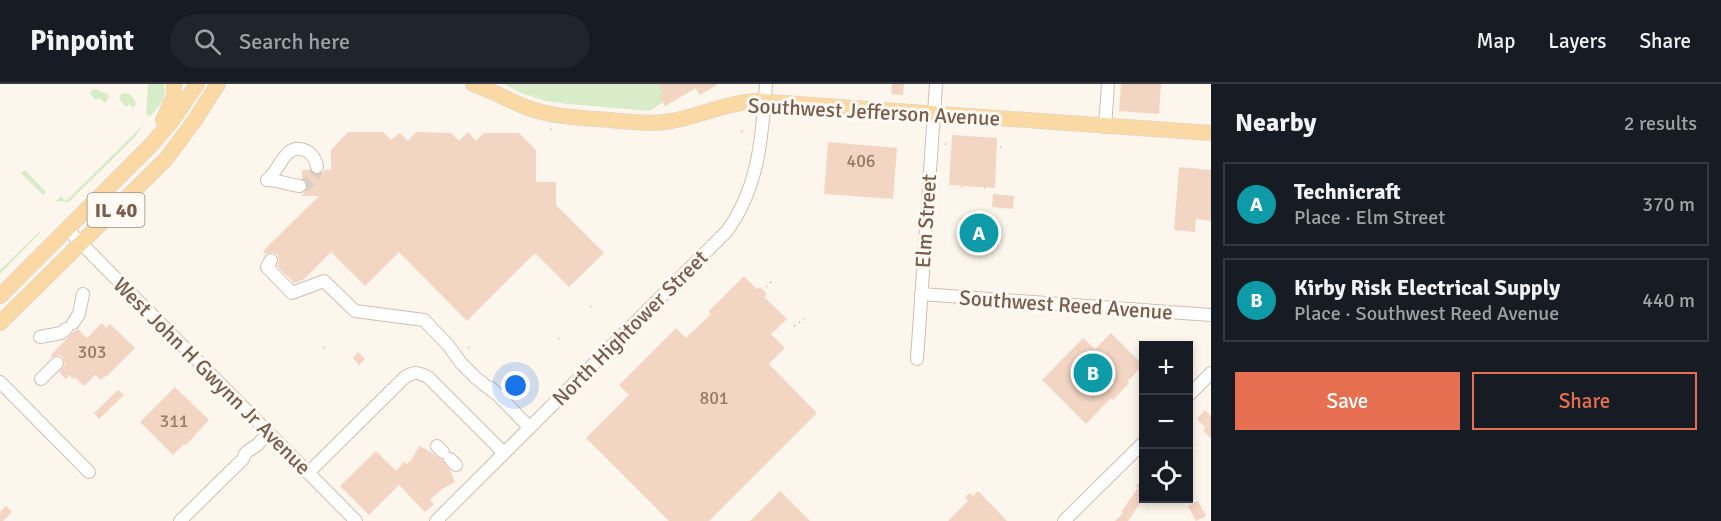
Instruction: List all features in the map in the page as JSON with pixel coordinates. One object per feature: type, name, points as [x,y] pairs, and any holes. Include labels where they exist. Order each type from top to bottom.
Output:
[{"type":"main road","points":[[103,195],[160,126],[172,103],[175,93],[174,84]]},
{"type":"main road","name":"IL 40","points":[[0,296],[103,195],[165,129],[197,84]]},
{"type":"main road","name":"IL 40","points":[[0,323],[141,185],[179,143],[218,84]]},
{"type":"main road","points":[[141,185],[182,143],[227,84]]},
{"type":"main road","name":"Southwest Jefferson Avenue","points":[[475,84],[525,107],[543,112],[567,117],[629,122],[670,121],[750,101],[1211,133]]},
{"type":"street","name":"North Hightower Street","points":[[436,521],[729,228],[743,206],[752,183],[758,153],[765,84]]},
{"type":"street","name":"Elm Street","points":[[917,358],[936,84]]},
{"type":"street","points":[[1105,127],[1108,84]]},
{"type":"street","points":[[300,186],[279,180],[267,180],[274,175],[286,154],[297,149],[303,149],[313,156],[317,167]]},
{"type":"street","name":"West John H Gwynn Jr Avenue","points":[[68,230],[356,521]]},
{"type":"street","points":[[271,260],[267,267],[292,293],[324,281],[355,311],[424,320],[448,345],[473,363],[495,393],[530,428]]},
{"type":"street","points":[[40,337],[61,333],[70,326],[79,314],[83,294]]},
{"type":"street","name":"Southwest Reed Avenue","points":[[921,294],[1211,315]]},
{"type":"street","points":[[40,379],[57,363]]},
{"type":"street","points":[[308,473],[404,378],[414,372],[429,378],[504,453]]},
{"type":"street","points":[[1189,395],[1209,379]]},
{"type":"street","points":[[0,382],[89,472]]},
{"type":"street","points":[[180,521],[243,459],[247,459],[269,433]]},
{"type":"street","points":[[1064,521],[1139,446]]},
{"type":"path","points":[[945,144],[951,145]]},
{"type":"path","points":[[766,287],[773,280]]},
{"type":"path","points":[[794,326],[805,319]]},
{"type":"path","points":[[322,348],[326,345]]},
{"type":"green space","points":[[148,84],[164,84],[165,89],[162,102],[150,117],[146,113]]},
{"type":"green space","points":[[504,84],[717,84],[700,95],[695,88],[665,106],[663,102],[650,111],[546,101],[521,93]]},
{"type":"green space","points":[[94,89],[108,94],[109,98],[105,103],[99,98],[96,100],[91,95],[90,92]]},
{"type":"green space","points":[[126,93],[136,104],[133,108],[129,104],[126,107],[119,99],[121,94]]},
{"type":"green space","points":[[145,123],[133,139],[69,202],[55,201],[61,196],[66,201]]},
{"type":"green space","points":[[25,170],[46,192],[43,195],[21,173]]},
{"type":"green space","points":[[40,233],[0,274],[0,270]]},
{"type":"building","points":[[657,84],[718,84],[700,95],[696,88],[665,106],[659,96],[663,94]]},
{"type":"building","points":[[892,84],[904,84],[903,95],[891,94]]},
{"type":"building","points":[[1121,84],[1161,84],[1159,114],[1119,111]]},
{"type":"building","points":[[348,132],[383,132],[391,140],[400,133],[408,141],[416,132],[451,133],[459,141],[468,132],[476,141],[484,133],[519,133],[536,150],[536,182],[556,182],[556,205],[604,253],[569,287],[535,253],[467,321],[399,252],[365,286],[331,252],[303,280],[294,283],[277,266],[278,255],[272,252],[265,254],[263,251],[319,196],[302,196],[308,187],[307,182],[302,178],[302,170],[310,170],[314,175],[318,175],[325,170],[331,170],[331,150]]},
{"type":"building","points":[[952,135],[997,138],[995,188],[949,185]]},
{"type":"building","points":[[828,142],[897,148],[893,199],[824,194]]},
{"type":"building","points":[[1179,167],[1211,170],[1211,221],[1196,219],[1195,232],[1174,230]]},
{"type":"building","points":[[993,194],[1014,196],[1013,209],[992,207]]},
{"type":"building","points":[[960,219],[999,222],[998,247],[958,244]]},
{"type":"building","points":[[744,276],[757,289],[760,287],[767,294],[764,297],[787,319],[771,334],[785,348],[769,364],[817,413],[709,521],[669,521],[586,438],[629,395],[619,385],[676,328],[686,338],[711,314],[709,311]]},
{"type":"building","points":[[102,323],[106,328],[110,324],[135,348],[101,380],[95,375],[84,386],[75,377],[73,379],[69,375],[66,379],[59,372],[65,365],[63,358],[59,355],[50,356],[74,331],[78,329],[87,338]]},
{"type":"building","points":[[1111,333],[1139,361],[1139,369],[1113,400],[1111,398],[1086,424],[1042,380],[1083,338],[1095,349]]},
{"type":"building","points":[[358,352],[365,359],[359,365],[353,358]]},
{"type":"building","points":[[175,387],[209,420],[186,445],[184,444],[173,455],[140,422]]},
{"type":"building","points":[[118,390],[124,395],[99,419],[94,413]]},
{"type":"building","points":[[1205,410],[1211,416],[1211,439],[1203,430],[1206,428],[1197,419]]},
{"type":"building","points":[[419,446],[442,460],[450,470],[455,482],[442,489],[430,500],[434,504],[425,512],[399,485],[369,515],[340,486],[376,451],[396,471],[404,462],[407,464],[412,459]]},
{"type":"building","points":[[1139,483],[1140,503],[1128,521],[1115,521],[1123,513],[1121,512],[1138,488],[1136,486]]},
{"type":"building","points":[[780,491],[810,521],[750,521]]},
{"type":"building","points":[[978,491],[1007,521],[948,521],[968,501],[965,497],[970,493],[973,496]]},
{"type":"building","points":[[1198,501],[1206,516],[1196,521],[1188,506]]},
{"type":"building","points":[[6,506],[12,512],[0,521],[0,512]]},
{"type":"tunnel","points":[[300,186],[312,180],[317,167]]},
{"type":"place","name":"Technicraft","points":[[979,233]]},
{"type":"place","name":"Kirby Risk Electrical Supply","points":[[1093,373]]}]
